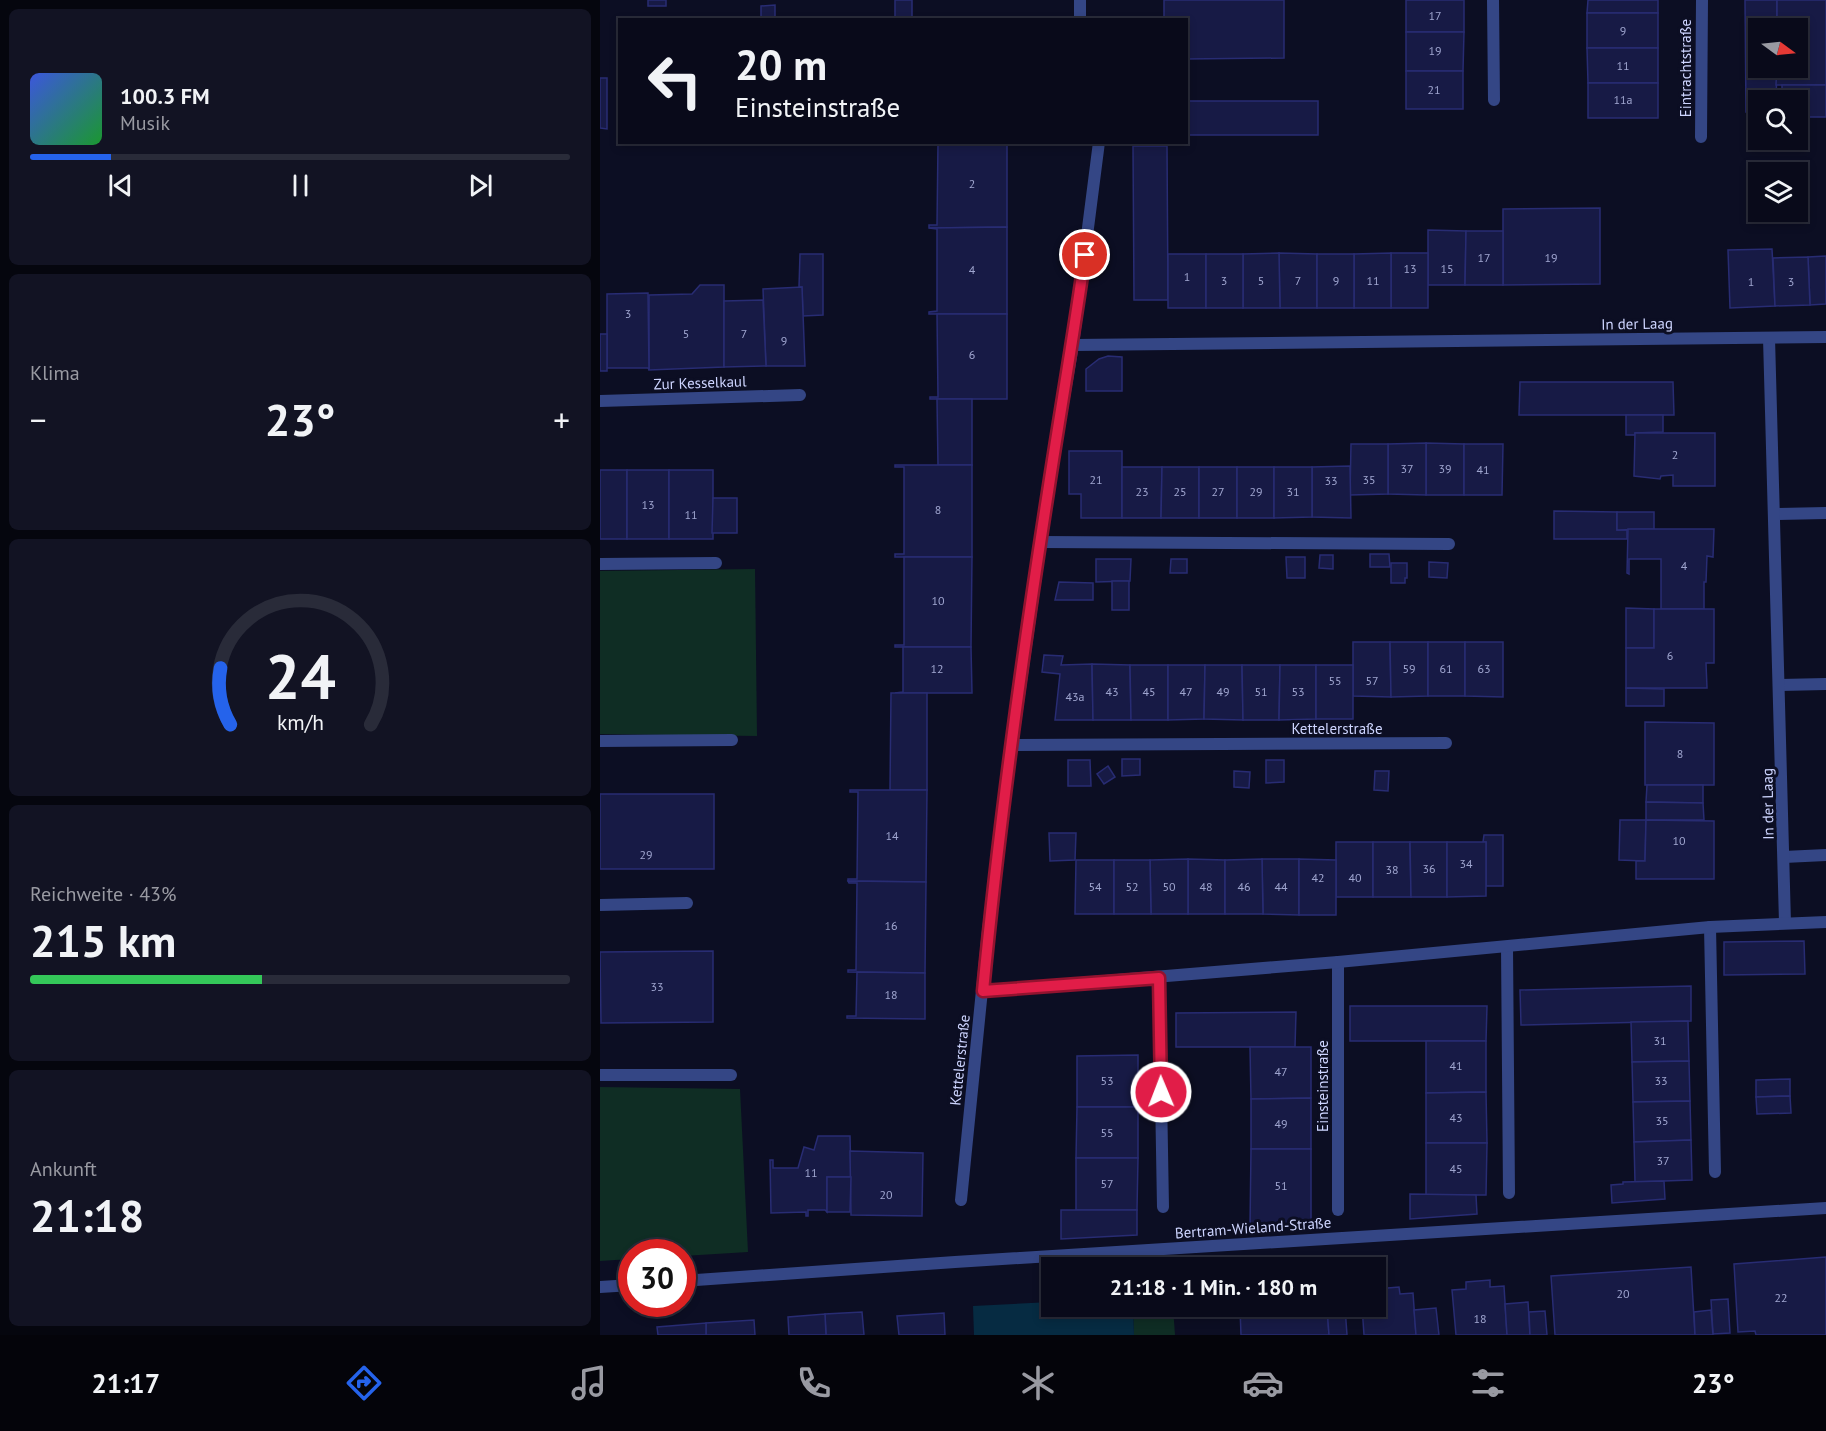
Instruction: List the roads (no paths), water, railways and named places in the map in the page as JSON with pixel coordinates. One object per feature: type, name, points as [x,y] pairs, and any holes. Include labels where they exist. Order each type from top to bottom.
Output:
[{"type":"street","points":[[1080,0],[1080,18]]},
{"type":"street","points":[[1493,0],[1494,100]]},
{"type":"street","name":"Eintrachtstraße","points":[[1701,137],[1702,0]]},
{"type":"street","name":"Kettelerstraße","points":[[961,1200],[988,930],[1012,745],[1041,542],[1073,345],[1099,144]]},
{"type":"street","name":"In der Laag","points":[[1073,345],[1826,337]]},
{"type":"street","name":"In der Laag","points":[[1769,338],[1785,923]]},
{"type":"street","name":"Zur Kesselkaul","points":[[600,401],[800,395]]},
{"type":"street","points":[[1775,514],[1826,513]]},
{"type":"street","points":[[1041,542],[1449,544]]},
{"type":"street","points":[[600,564],[716,563]]},
{"type":"street","points":[[1780,685],[1826,684]]},
{"type":"street","points":[[600,741],[732,740]]},
{"type":"street","name":"Kettelerstraße","points":[[1012,745],[1446,743]]},
{"type":"street","points":[[1784,857],[1826,855]]},
{"type":"street","points":[[600,905],[687,903]]},
{"type":"street","points":[[983,991],[1159,978],[1710,927],[1826,922]]},
{"type":"street","points":[[1710,927],[1715,1172]]},
{"type":"street","points":[[1507,947],[1509,1193]]},
{"type":"street","name":"Einsteinstraße","points":[[1338,962],[1338,1210]]},
{"type":"street","points":[[1159,978],[1163,1207]]},
{"type":"street","points":[[600,1075],[731,1075]]},
{"type":"street","name":"Bertram-Wieland-Straße","points":[[696,1280],[1060,1255],[1826,1208]]},
{"type":"street","points":[[600,1287],[618,1286]]},
{"type":"water","points":[[1041,1303],[1041,1317],[1133,1317],[1134,1335],[974,1335],[973,1306]]}]
